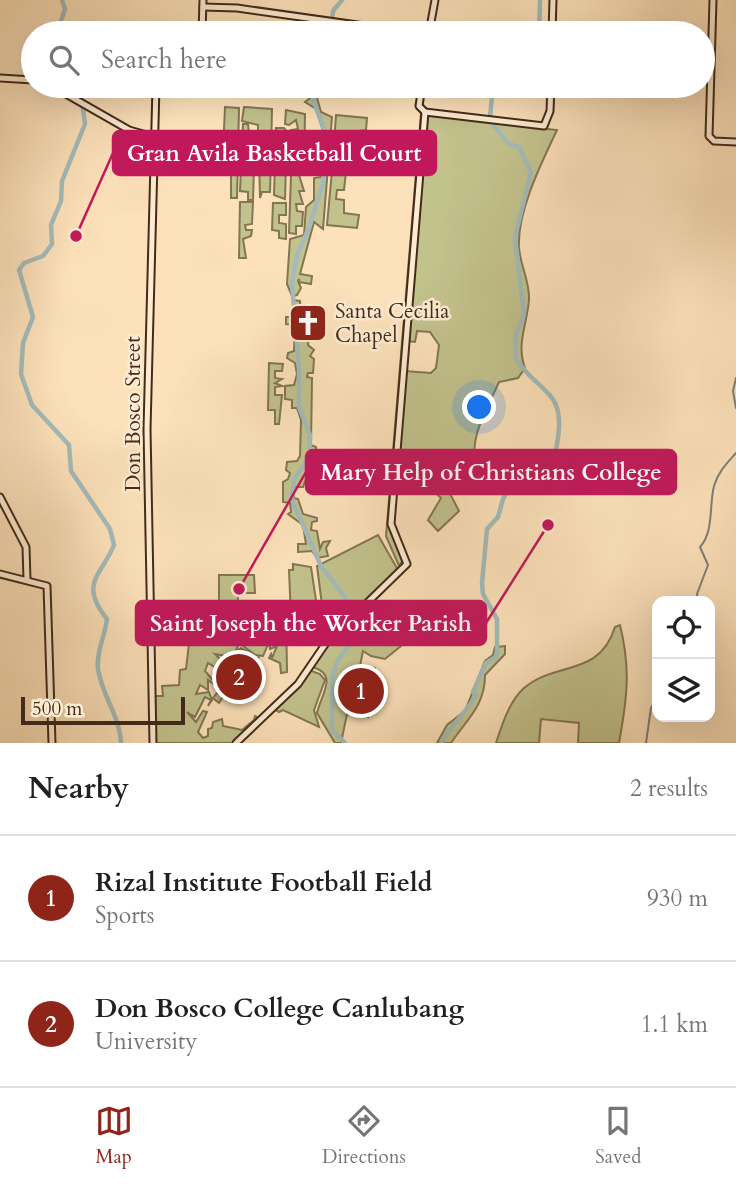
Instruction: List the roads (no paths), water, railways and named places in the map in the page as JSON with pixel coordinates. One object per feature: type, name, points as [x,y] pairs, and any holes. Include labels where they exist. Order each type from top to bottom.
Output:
[{"type":"street","points":[[248,0],[248,9]]},
{"type":"street","points":[[431,21],[435,0]]},
{"type":"street","points":[[551,0],[551,21]]},
{"type":"street","points":[[712,21],[713,0]]},
{"type":"street","points":[[203,4],[331,21]]},
{"type":"street","points":[[0,78],[21,79]]},
{"type":"street","points":[[75,98],[136,134],[155,137]]},
{"type":"street","name":"Don Bosco Street","points":[[153,743],[147,429],[156,98]]},
{"type":"street","points":[[420,98],[419,106],[425,111],[544,126],[548,116],[549,98]]},
{"type":"street","points":[[710,98],[709,133],[712,140],[736,142]]},
{"type":"street","points":[[239,741],[296,685],[317,653],[407,564],[391,524],[425,111]]},
{"type":"street","points":[[0,496],[26,547],[27,580]]},
{"type":"street","points":[[0,574],[47,586],[52,743]]},
{"type":"street","points":[[239,741],[249,742]]},
{"type":"waterway","points":[[61,21],[65,9],[62,0]]},
{"type":"waterway","points":[[332,21],[333,11],[342,0]]},
{"type":"waterway","points":[[539,21],[540,0]]},
{"type":"waterway","points":[[82,98],[85,124],[62,181],[61,201],[51,225],[52,244],[43,256],[24,263],[19,270],[33,317],[23,343],[21,374],[32,405],[69,445],[71,471],[110,529],[114,545],[93,588],[98,607],[107,619],[98,656],[98,669],[118,724],[121,743]]},
{"type":"waterway","points":[[314,98],[326,134],[323,183],[309,228],[297,255],[292,284],[299,368],[299,407],[310,435],[309,458],[294,479],[292,500],[321,566],[345,597],[356,620],[355,637],[338,660],[332,677],[332,730],[345,743]]},
{"type":"waterway","points":[[490,117],[492,98]]},
{"type":"waterway","points":[[441,743],[476,695],[473,692],[486,663],[496,657],[497,619],[483,594],[482,583],[487,529],[498,517],[503,499],[518,474],[551,465],[558,438],[558,410],[554,401],[516,359],[516,335],[524,314],[515,237],[531,172],[519,147],[509,144],[491,122]]},
{"type":"waterway","points":[[736,378],[733,391],[736,408]]},
{"type":"waterway","points":[[697,596],[708,565],[700,547],[709,526],[714,486],[720,472],[736,453]]},
{"type":"waterway","points":[[646,743],[652,706]]},
{"type":"place","name":"Gran Avila Basketball Court","points":[[76,236]]},
{"type":"place","name":"Santa Cecilia Chapel","points":[[308,323]]},
{"type":"place","name":"Saint Joseph the Worker Parish","points":[[548,525]]},
{"type":"place","name":"Mary Help of Christians College","points":[[239,589]]},
{"type":"place","name":"Don Bosco College Canlubang","points":[[239,677]]},
{"type":"place","name":"Rizal Institute Football Field","points":[[361,691]]}]
